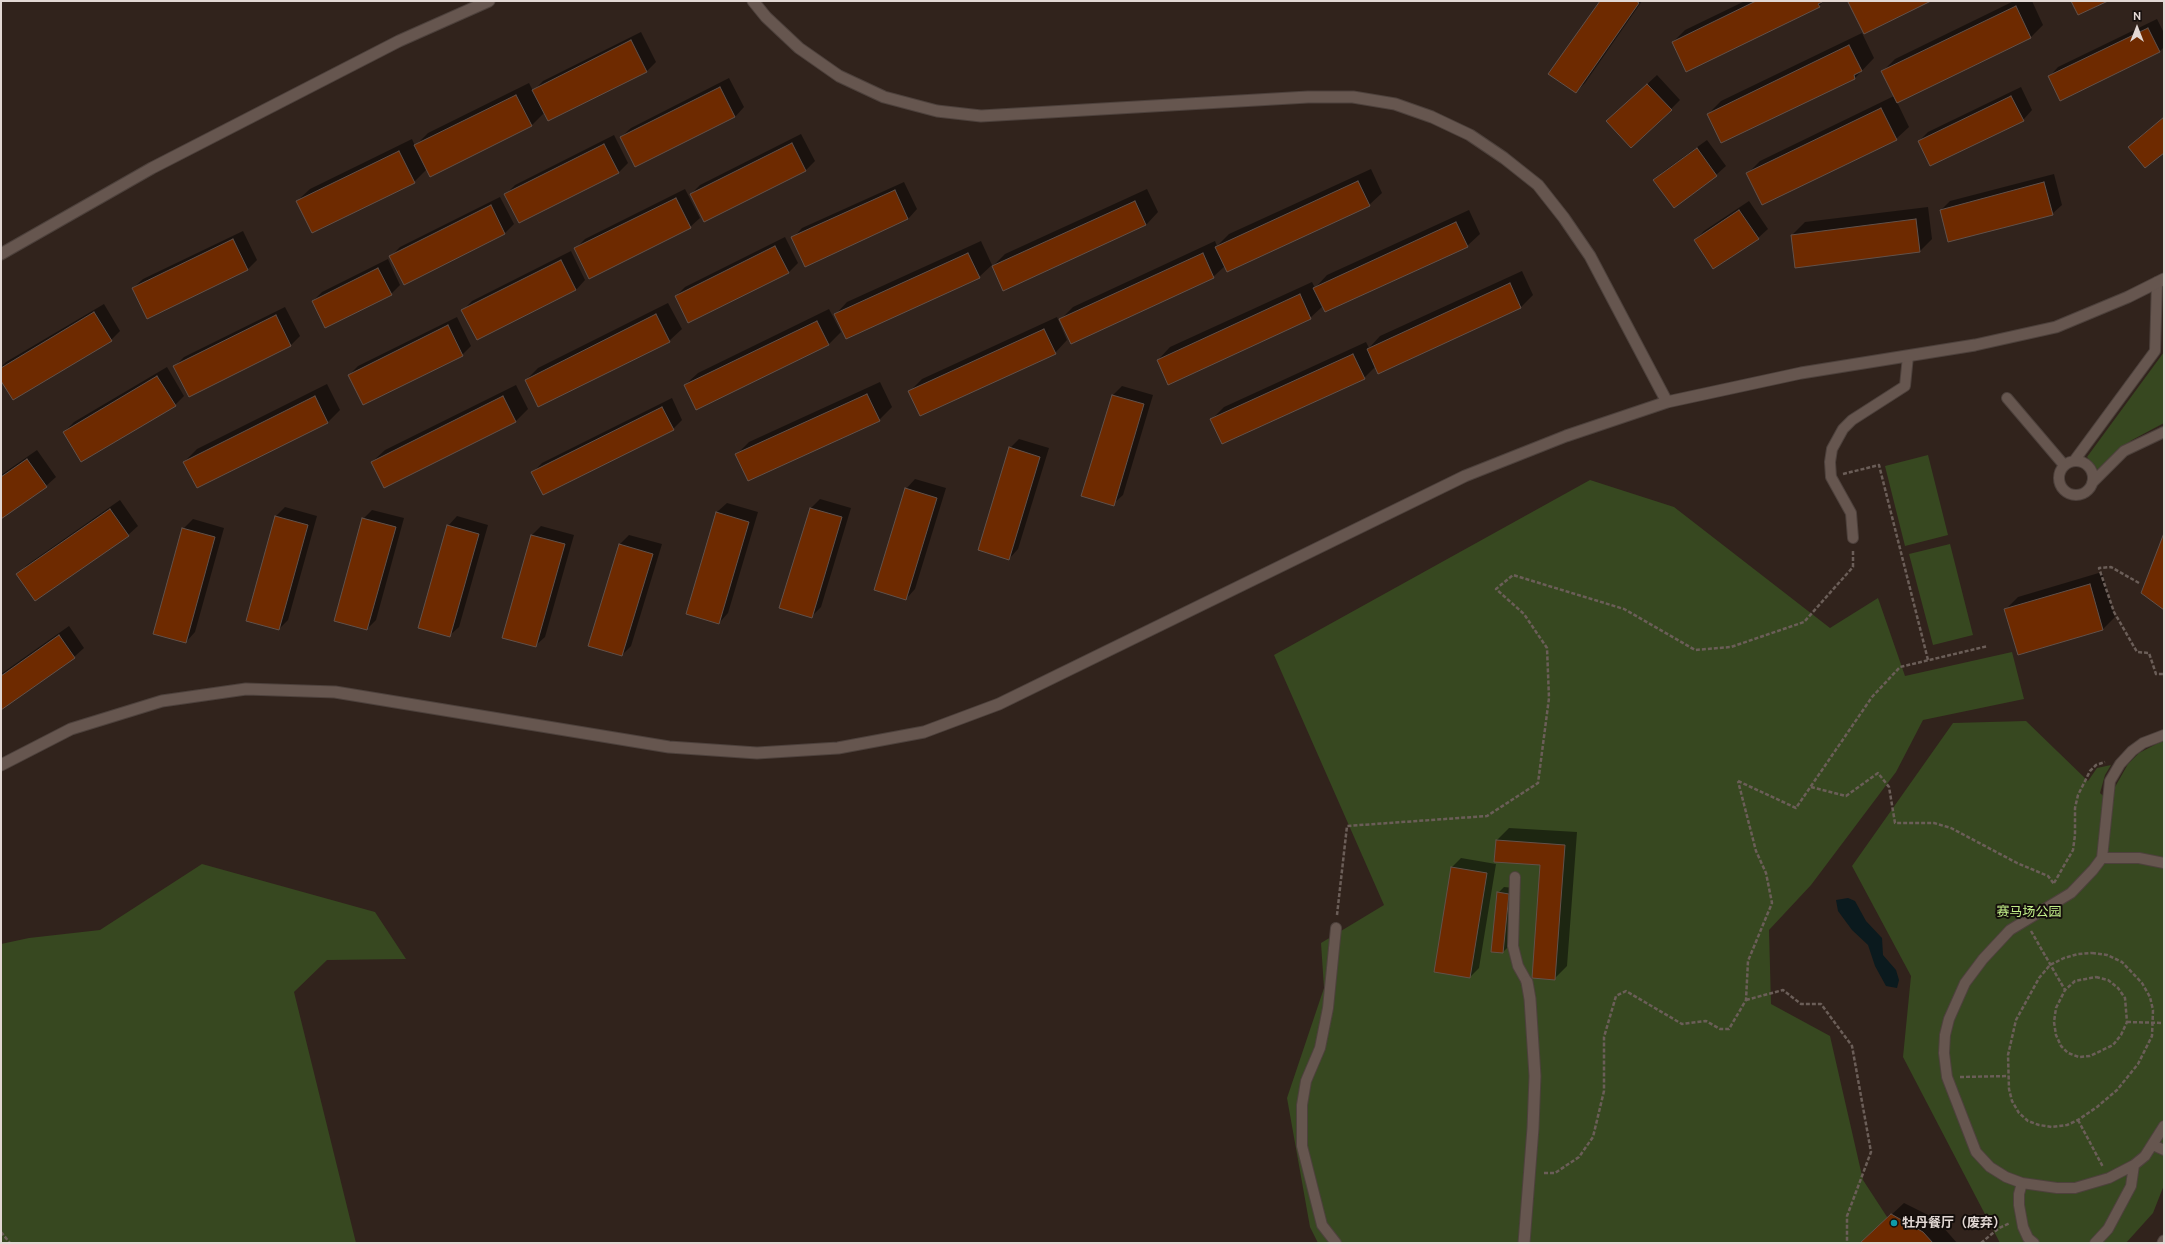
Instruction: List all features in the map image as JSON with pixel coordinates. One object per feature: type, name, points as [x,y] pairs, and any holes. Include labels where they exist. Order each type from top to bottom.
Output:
[{"type":"street","points":[[1,254],[159,164],[399,41],[489,1]]},
{"type":"street","points":[[753,1],[766,18],[799,48],[839,76],[884,97],[937,111],[982,116],[1308,96],[1353,97],[1395,104],[1432,117],[1476,139],[1504,158],[1538,185],[1564,218],[1590,256],[1667,402]]},
{"type":"street","points":[[1,765],[71,729],[162,701],[246,689],[334,692],[669,747],[749,752],[838,748],[924,732],[999,704],[1464,476],[1566,436],[1667,402],[1801,373],[1975,345],[2056,327],[2161,280]]},
{"type":"street","points":[[1524,1243],[1535,1076],[1530,999],[1527,982]]},
{"type":"lane","points":[[2074,461],[2155,351],[2161,280]]},
{"type":"lane","points":[[1853,538],[1851,513],[1831,477],[1830,462],[1836,438],[1852,420],[1904,386],[1908,356]]},
{"type":"lane","points":[[2007,398],[2064,465]]},
{"type":"lane","points":[[2092,483],[2092,472],[2090,467],[2080,461],[2074,461],[2064,465],[2060,470],[2059,482],[2065,491],[2075,495],[2081,494],[2086,492],[2092,483],[2124,451],[2164,432]]},
{"type":"lane","points":[[2164,735],[2143,743],[2132,751],[2120,764],[2110,781],[2102,858],[2083,882],[2071,893],[2010,930],[1983,959],[1964,983],[1956,999],[1945,1034],[1945,1067],[1947,1077],[1976,1152],[1982,1161],[2006,1177],[2022,1183],[2057,1188],[2075,1188],[2109,1178],[2134,1165],[2145,1156],[2164,1126]]},
{"type":"lane","points":[[2102,858],[2139,858],[2164,864]]},
{"type":"lane","points":[[1515,877],[1513,946],[1518,966],[1527,982]]},
{"type":"lane","points":[[1336,928],[1328,1008],[1320,1048],[1306,1081],[1302,1105],[1302,1146],[1322,1225],[1336,1243]]},
{"type":"lane","points":[[2153,1145],[2164,1150]]},
{"type":"lane","points":[[2095,1243],[2108,1229],[2130,1186],[2134,1165]]},
{"type":"lane","points":[[2022,1183],[2019,1194],[2019,1205],[2023,1227],[2028,1238],[2034,1243]]},
{"type":"path","points":[[1831,477],[1879,465],[1928,660]]},
{"type":"path","points":[[1336,928],[1347,826],[1487,816],[1538,782],[1549,698],[1547,648],[1524,614],[1496,589],[1513,575],[1624,609],[1695,650],[1732,647],[1804,622],[1853,567],[1853,538]]},
{"type":"path","points":[[2139,583],[2112,567],[2099,568],[2114,612],[2137,652],[2149,653],[2156,674],[2164,674]]},
{"type":"path","points":[[1529,1174],[1555,1173],[1579,1157],[1593,1136],[1604,1091],[1604,1037],[1616,996],[1626,991],[1682,1024],[1706,1021],[1720,1028],[1729,1028],[1746,1000],[1748,961],[1772,903],[1766,873],[1756,851],[1738,781],[1796,808],[1872,697],[1900,667],[1988,646]]},
{"type":"path","points":[[2052,904],[2054,884],[2073,850],[2076,801],[2090,771],[2096,765],[2104,762],[2120,764]]},
{"type":"path","points":[[1811,787],[1846,796],[1878,773],[1889,787],[1895,823],[1934,824],[1952,828],[2027,867],[2048,876],[2054,884]]},
{"type":"path","points":[[2025,920],[2065,990]]},
{"type":"path","points":[[2078,954],[2107,955],[2122,962],[2142,983],[2150,997],[2154,1023],[2152,1036],[2138,1064],[2117,1090],[2097,1107],[2078,1120],[2067,1125],[2052,1127],[2028,1121],[2019,1113],[2012,1101],[2008,1076],[2011,1039],[2016,1020],[2039,978],[2050,965],[2064,958],[2078,954]]},
{"type":"path","points":[[2096,977],[2108,980],[2118,988],[2125,998],[2127,1022],[2121,1035],[2113,1045],[2090,1056],[2079,1057],[2068,1054],[2061,1046],[2056,1035],[2054,1022],[2056,1008],[2065,990],[2075,981],[2096,977]]},
{"type":"path","points":[[1746,1000],[1783,990],[1801,1004],[1821,1004],[1852,1046],[1871,1152],[1847,1216],[1846,1243]]},
{"type":"path","points":[[2127,1022],[2164,1023]]},
{"type":"path","points":[[1947,1077],[2008,1076]]},
{"type":"path","points":[[2078,1120],[2109,1178]]},
{"type":"path","points":[[1981,1243],[1999,1228]]},
{"type":"path","points":[[1,1232],[10,1243]]},
{"type":"green space","points":[[2164,352],[2164,423],[2132,440],[2118,450],[2098,470],[2087,457]]},
{"type":"green space","points":[[1928,455],[1948,535],[1905,546],[1885,466]]},
{"type":"green space","points":[[1590,480],[1674,507],[1830,628],[1878,598],[1905,676],[2012,652],[2024,699],[1923,720],[1896,772],[1811,885],[1769,930],[1771,1004],[1830,1036],[1863,1180],[1904,1243],[1318,1243],[1310,1227],[1287,1098],[1324,988],[1321,943],[1384,905],[1274,655]]},
{"type":"green space","points":[[1950,544],[1973,635],[1933,645],[1909,554]]},
{"type":"green space","name":"赛马场公园","points":[[2026,721],[2088,781],[2097,768],[2111,765],[2105,775],[2100,793],[2111,803],[2115,787],[2128,764],[2139,753],[2164,740],[2164,1185],[2153,1213],[2126,1243],[2000,1243],[1903,1057],[1911,976],[1852,866],[1953,723]]},
{"type":"green space","points":[[202,864],[375,912],[406,959],[327,960],[294,992],[356,1243],[1,1243],[1,944],[29,938],[100,930]]},
{"type":"shaded area","points":[[1848,898],[1855,901],[1866,921],[1882,938],[1883,955],[1896,970],[1899,980],[1897,988],[1886,986],[1875,966],[1868,945],[1852,930],[1838,911],[1836,900]]},
{"type":"building","points":[[1600,1],[1636,1],[1639,3],[1576,93],[1548,74]]},
{"type":"building","points":[[1756,1],[1824,1],[1818,4],[1820,7],[1686,72],[1672,42]]},
{"type":"building","points":[[1931,1],[1864,34],[1848,2]]},
{"type":"building","points":[[2071,1],[2108,1],[2078,15]]},
{"type":"building","points":[[2016,6],[2031,38],[1897,103],[1881,71]]},
{"type":"building","points":[[2148,28],[2160,52],[2060,101],[2048,76]]},
{"type":"building","points":[[631,40],[647,72],[548,121],[532,90]]},
{"type":"building","points":[[1849,45],[1862,71],[1854,75],[1855,79],[1721,143],[1707,114]]},
{"type":"building","points":[[1647,84],[1672,110],[1631,148],[1606,121]]},
{"type":"building","points":[[720,87],[735,117],[635,167],[620,137]]},
{"type":"building","points":[[516,95],[532,126],[430,177],[414,145]]},
{"type":"building","points":[[2011,96],[2024,121],[1930,166],[1918,141]]},
{"type":"building","points":[[1881,108],[1897,140],[1762,205],[1746,173]]},
{"type":"building","points":[[2164,117],[2164,153],[2145,168],[2128,147]]},
{"type":"building","points":[[792,143],[806,171],[704,222],[690,194]]},
{"type":"building","points":[[604,144],[619,173],[519,223],[504,194]]},
{"type":"building","points":[[1697,148],[1717,176],[1674,208],[1653,180]]},
{"type":"building","points":[[399,151],[415,183],[312,233],[296,201]]},
{"type":"building","points":[[1358,181],[1370,206],[1227,272],[1215,247]]},
{"type":"building","points":[[2044,182],[2053,215],[1948,242],[1940,210]]},
{"type":"building","points":[[895,190],[908,219],[805,267],[791,237]]},
{"type":"building","points":[[676,198],[691,228],[589,279],[574,248]]},
{"type":"building","points":[[1135,201],[1146,225],[1003,291],[992,266]]},
{"type":"building","points":[[491,205],[505,234],[404,285],[389,256]]},
{"type":"building","points":[[1739,210],[1759,239],[1713,269],[1694,240]]},
{"type":"building","points":[[1916,219],[1920,252],[1795,268],[1791,235]]},
{"type":"building","points":[[1456,222],[1468,247],[1325,312],[1313,288]]},
{"type":"building","points":[[233,239],[248,270],[147,319],[132,288]]},
{"type":"building","points":[[775,246],[789,273],[688,323],[675,296]]},
{"type":"building","points":[[968,253],[980,278],[846,339],[834,314]]},
{"type":"building","points":[[1203,253],[1214,278],[1071,344],[1059,319]]},
{"type":"building","points":[[561,260],[576,290],[477,340],[461,310]]},
{"type":"building","points":[[378,268],[392,295],[325,328],[312,301]]},
{"type":"building","points":[[1510,283],[1521,308],[1378,374],[1367,349]]},
{"type":"building","points":[[1300,294],[1311,319],[1168,385],[1157,360]]},
{"type":"building","points":[[94,312],[112,341],[13,400],[1,381],[1,368]]},
{"type":"building","points":[[656,314],[670,342],[538,407],[525,380]]},
{"type":"building","points":[[276,315],[291,346],[189,397],[173,366]]},
{"type":"building","points":[[817,321],[829,345],[696,410],[684,385]]},
{"type":"building","points":[[448,325],[463,356],[363,405],[348,375]]},
{"type":"building","points":[[1044,329],[1056,354],[920,416],[908,391]]},
{"type":"building","points":[[1353,354],[1365,379],[1222,444],[1210,419]]},
{"type":"building","points":[[157,376],[176,406],[81,462],[63,432]]},
{"type":"building","points":[[867,394],[880,421],[748,481],[735,454]]},
{"type":"building","points":[[1112,395],[1144,404],[1114,506],[1081,496]]},
{"type":"building","points":[[315,396],[328,423],[197,488],[183,462]]},
{"type":"building","points":[[503,396],[516,422],[384,488],[371,462]]},
{"type":"building","points":[[662,407],[674,430],[543,495],[531,472]]},
{"type":"building","points":[[1009,447],[1040,457],[1009,560],[978,550]]},
{"type":"building","points":[[27,459],[47,487],[1,519],[1,477]]},
{"type":"building","points":[[905,488],[937,498],[906,600],[874,590]]},
{"type":"building","points":[[810,508],[842,517],[812,618],[779,608]]},
{"type":"building","points":[[110,509],[129,536],[35,601],[16,574]]},
{"type":"building","points":[[716,512],[749,522],[719,624],[686,614]]},
{"type":"building","points":[[275,516],[308,525],[279,630],[246,621]]},
{"type":"building","points":[[362,518],[396,527],[367,630],[334,621]]},
{"type":"building","points":[[447,525],[479,534],[450,637],[418,628]]},
{"type":"building","points":[[182,528],[215,537],[186,643],[153,634]]},
{"type":"building","points":[[2164,533],[2164,610],[2141,593]]},
{"type":"building","points":[[531,535],[565,544],[536,647],[502,638]]},
{"type":"building","points":[[619,544],[653,554],[622,656],[588,646]]},
{"type":"building","points":[[2090,584],[2103,630],[2018,655],[2004,609]]},
{"type":"building","points":[[59,635],[75,658],[1,710],[1,676]]},
{"type":"building","points":[[1496,840],[1565,845],[1555,980],[1532,978],[1540,865],[1494,862]]},
{"type":"building","points":[[1451,867],[1487,873],[1470,978],[1434,972]]},
{"type":"building","points":[[1497,892],[1509,894],[1503,953],[1491,952]]},
{"type":"building","name":"牡丹餐厅（废弃）","points":[[1891,1214],[1923,1232],[1933,1243],[1860,1243]]},
{"type":"place","name":"牡丹餐厅（废弃）","points":[[1894,1223]]}]
